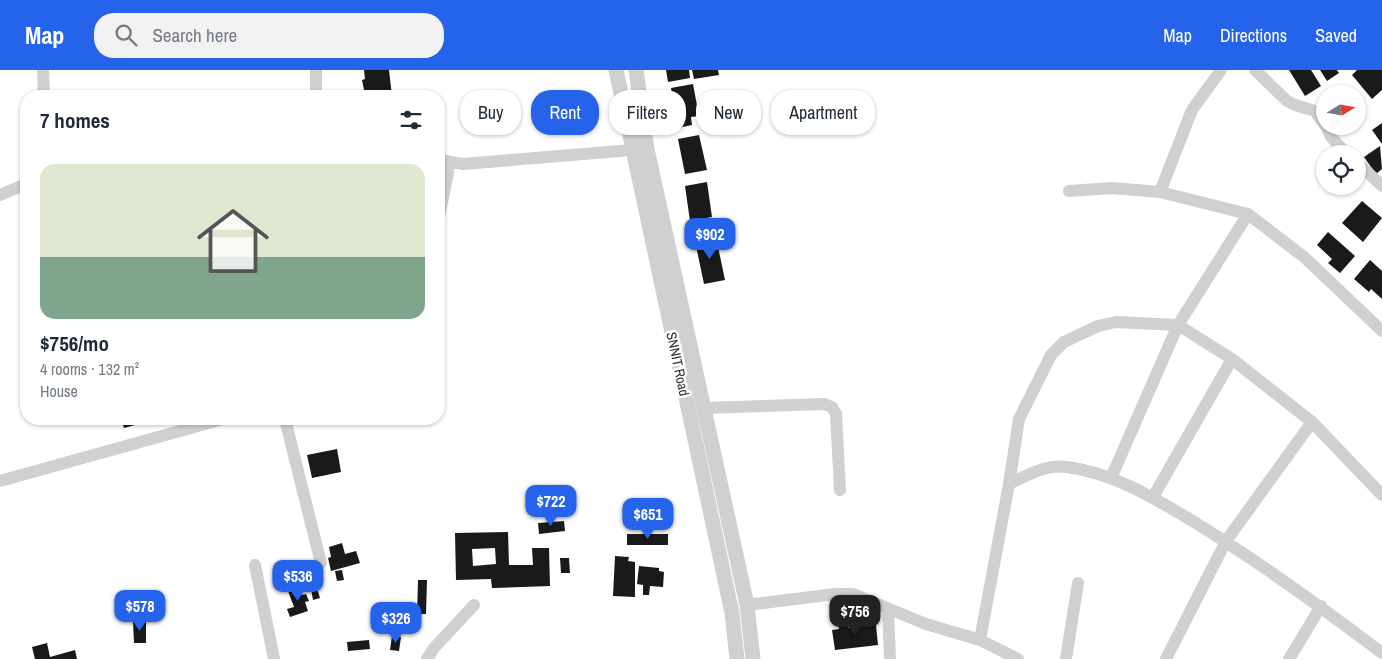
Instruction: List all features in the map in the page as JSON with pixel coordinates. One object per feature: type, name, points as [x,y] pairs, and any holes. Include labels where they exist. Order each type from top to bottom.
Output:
[{"type":"street","points":[[43,70],[44,90]]},
{"type":"street","points":[[316,70],[316,90]]},
{"type":"street","name":"SNNIT Road","points":[[616,70],[732,613],[737,659]]},
{"type":"street","name":"SNNIT Road","points":[[636,70],[647,149],[747,605],[753,659]]},
{"type":"street","points":[[1160,192],[1192,110],[1221,70]]},
{"type":"street","points":[[1255,70],[1287,101],[1316,112]]},
{"type":"street","points":[[1330,135],[1339,145]]},
{"type":"street","points":[[445,167],[632,150]]},
{"type":"street","points":[[1366,171],[1382,186]]},
{"type":"street","points":[[0,195],[20,187]]},
{"type":"street","points":[[1069,191],[1112,188],[1160,192],[1248,214],[1304,257],[1382,331]]},
{"type":"street","points":[[1112,478],[1178,325],[1248,214]]},
{"type":"street","points":[[980,640],[1019,419],[1051,355],[1064,342],[1098,326],[1116,322],[1178,325],[1232,359],[1312,422],[1382,494]]},
{"type":"street","points":[[670,329],[686,326]]},
{"type":"street","points":[[677,358],[693,354]]},
{"type":"street","points":[[1153,498],[1232,359]]},
{"type":"street","points":[[705,408],[824,404],[832,407],[836,414],[840,490]]},
{"type":"street","points":[[1166,659],[1226,541],[1312,422]]},
{"type":"street","points":[[0,481],[187,425]]},
{"type":"street","points":[[286,425],[321,563]]},
{"type":"street","points":[[1009,484],[1052,467],[1066,467],[1112,478],[1153,498],[1226,541],[1321,606],[1382,653]]},
{"type":"street","points":[[255,565],[274,659]]},
{"type":"street","points":[[1066,659],[1078,583]]},
{"type":"street","points":[[747,605],[835,594],[854,594],[926,624],[980,640],[1018,659]]},
{"type":"street","points":[[427,659],[434,648],[474,605]]},
{"type":"street","points":[[1289,659],[1321,606]]},
{"type":"street","points":[[888,609],[890,659]]},
{"type":"building","points":[[364,70],[389,70],[391,90],[364,90],[362,80],[365,79]]},
{"type":"building","points":[[666,70],[689,70],[690,78],[668,82]]},
{"type":"building","points":[[692,70],[718,70],[719,75],[694,79]]},
{"type":"building","points":[[1289,70],[1311,70],[1320,85],[1316,85],[1316,89],[1305,96]]},
{"type":"building","points":[[1320,70],[1337,70],[1339,73],[1327,81]]},
{"type":"building","points":[[1357,70],[1382,70],[1382,90],[1372,99],[1366,92],[1366,85],[1360,85],[1352,75]]},
{"type":"building","points":[[693,84],[696,100],[696,116],[691,117],[692,125],[686,126],[686,90],[671,90],[671,88]]},
{"type":"building","points":[[1382,123],[1382,144],[1372,130]]},
{"type":"building","points":[[699,135],[707,170],[685,174],[678,139]]},
{"type":"building","points":[[1380,146],[1382,169],[1376,174],[1366,160],[1366,156]]},
{"type":"building","points":[[707,182],[712,217],[690,221],[685,186]]},
{"type":"building","points":[[1362,201],[1382,218],[1363,242],[1342,223]]},
{"type":"building","points":[[1328,232],[1355,256],[1340,273],[1328,263],[1332,259],[1317,245]]},
{"type":"building","points":[[716,237],[725,280],[704,284],[695,241]]},
{"type":"building","points":[[1370,260],[1382,271],[1382,299],[1371,289],[1369,292],[1354,279]]},
{"type":"building","points":[[123,425],[135,425],[124,428]]},
{"type":"building","points":[[337,449],[341,472],[312,478],[307,455]]},
{"type":"building","points":[[564,521],[565,531],[539,534],[538,523]]},
{"type":"building","points":[[508,532],[509,565],[533,565],[532,548],[549,548],[550,586],[492,588],[491,579],[456,580],[455,533]],"holes":[[[495,548],[496,564],[473,566],[472,549]]]},
{"type":"building","points":[[627,534],[668,534],[668,545],[627,545]]},
{"type":"building","points":[[342,543],[345,554],[356,551],[360,563],[331,571],[328,558],[331,557],[329,547]]},
{"type":"building","points":[[615,556],[629,557],[628,561],[635,562],[635,597],[613,596]]},
{"type":"building","points":[[560,558],[569,558],[570,573],[561,573]]},
{"type":"building","points":[[639,566],[659,568],[659,571],[664,572],[663,587],[650,586],[649,595],[643,595],[643,585],[637,584]]},
{"type":"building","points":[[342,570],[344,580],[337,581],[335,571]]},
{"type":"building","points":[[418,580],[427,580],[426,614],[417,614]]},
{"type":"building","points":[[299,587],[302,595],[306,594],[309,601],[305,602],[308,611],[290,617],[287,609],[294,607],[288,591]]},
{"type":"building","points":[[317,588],[320,598],[313,600],[311,589]]},
{"type":"building","points":[[146,620],[146,643],[134,643],[133,621]]},
{"type":"building","points":[[848,623],[848,628],[876,625],[878,645],[835,650],[832,630],[839,629],[838,624]]},
{"type":"building","points":[[392,636],[401,637],[399,651],[390,650]]},
{"type":"building","points":[[369,640],[370,649],[348,651],[347,642]]},
{"type":"building","points":[[47,643],[50,657],[75,650],[77,659],[35,659],[32,647]]}]
